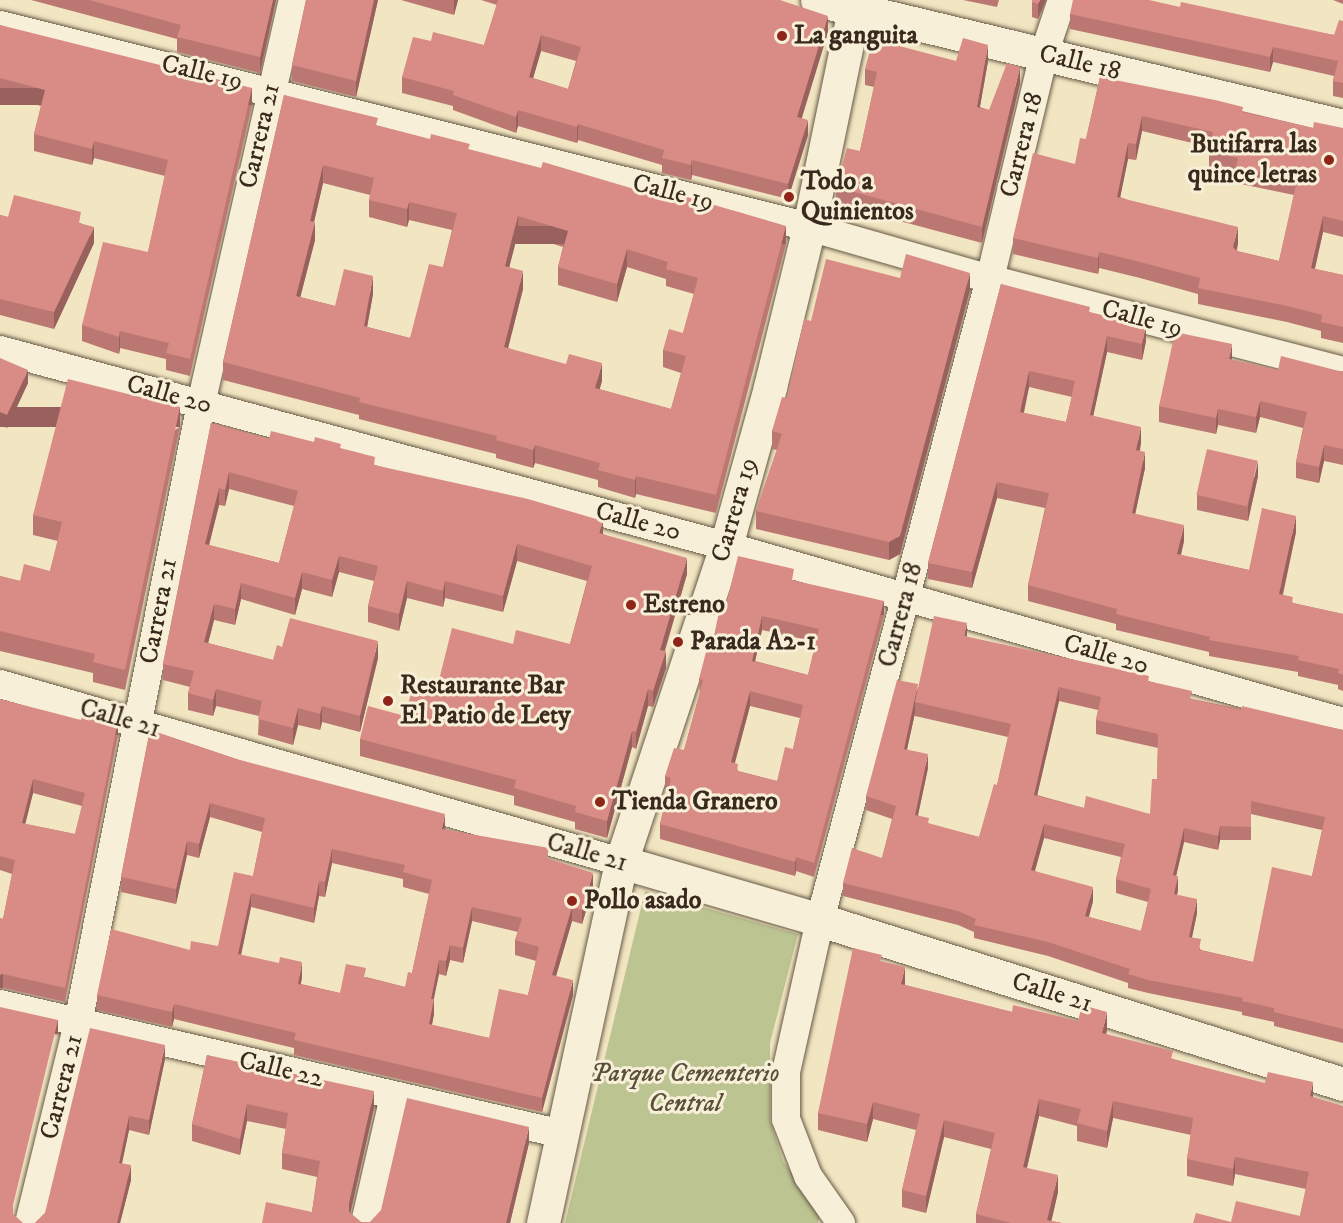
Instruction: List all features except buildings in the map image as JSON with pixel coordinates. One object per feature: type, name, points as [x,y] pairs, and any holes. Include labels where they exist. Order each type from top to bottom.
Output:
[{"type":"street","name":"Carrera 21","points":[[29,1223],[78,1023],[201,404],[270,90],[293,0]]},
{"type":"street","name":"Calle 18","points":[[817,0],[855,5],[1044,54],[1343,126]]},
{"type":"street","name":"Carrera 18","points":[[842,1223],[808,1176],[786,1119],[786,1072],[820,920],[990,279],[1044,54],[1062,0]]},
{"type":"street","name":"Carrera 19","points":[[543,1223],[621,862],[726,546],[809,227],[855,5]]},
{"type":"street","name":"Calle 19","points":[[0,25],[270,90],[809,227],[990,279],[1343,371]]},
{"type":"street","name":"Calle 20","points":[[0,350],[726,546],[1343,722]]},
{"type":"street","name":"Calle 21","points":[[0,684],[820,920],[1343,1084]]},
{"type":"street","name":"Calle 22","points":[[0,1004],[562,1134]]},
{"type":"street","points":[[365,1223],[394,1096]]},
{"type":"green space","name":"Parque Cementerio Central","points":[[645,891],[798,934],[770,1043],[770,1120],[783,1161],[820,1214],[818,1223],[565,1223]]},
{"type":"place","name":"La ganguita","points":[[782,36]]},
{"type":"place","name":"Butifarra las quince letras","points":[[1329,160]]},
{"type":"place","name":"Todo a Quinientos","points":[[789,197]]},
{"type":"place","name":"Estreno","points":[[631,605]]},
{"type":"place","name":"Parada A2-1","points":[[678,642]]},
{"type":"place","name":"Restaurante Bar El Patio de Lety","points":[[388,701]]},
{"type":"place","name":"Tienda Granero","points":[[600,802]]},
{"type":"place","name":"Pollo asado","points":[[572,901]]}]
